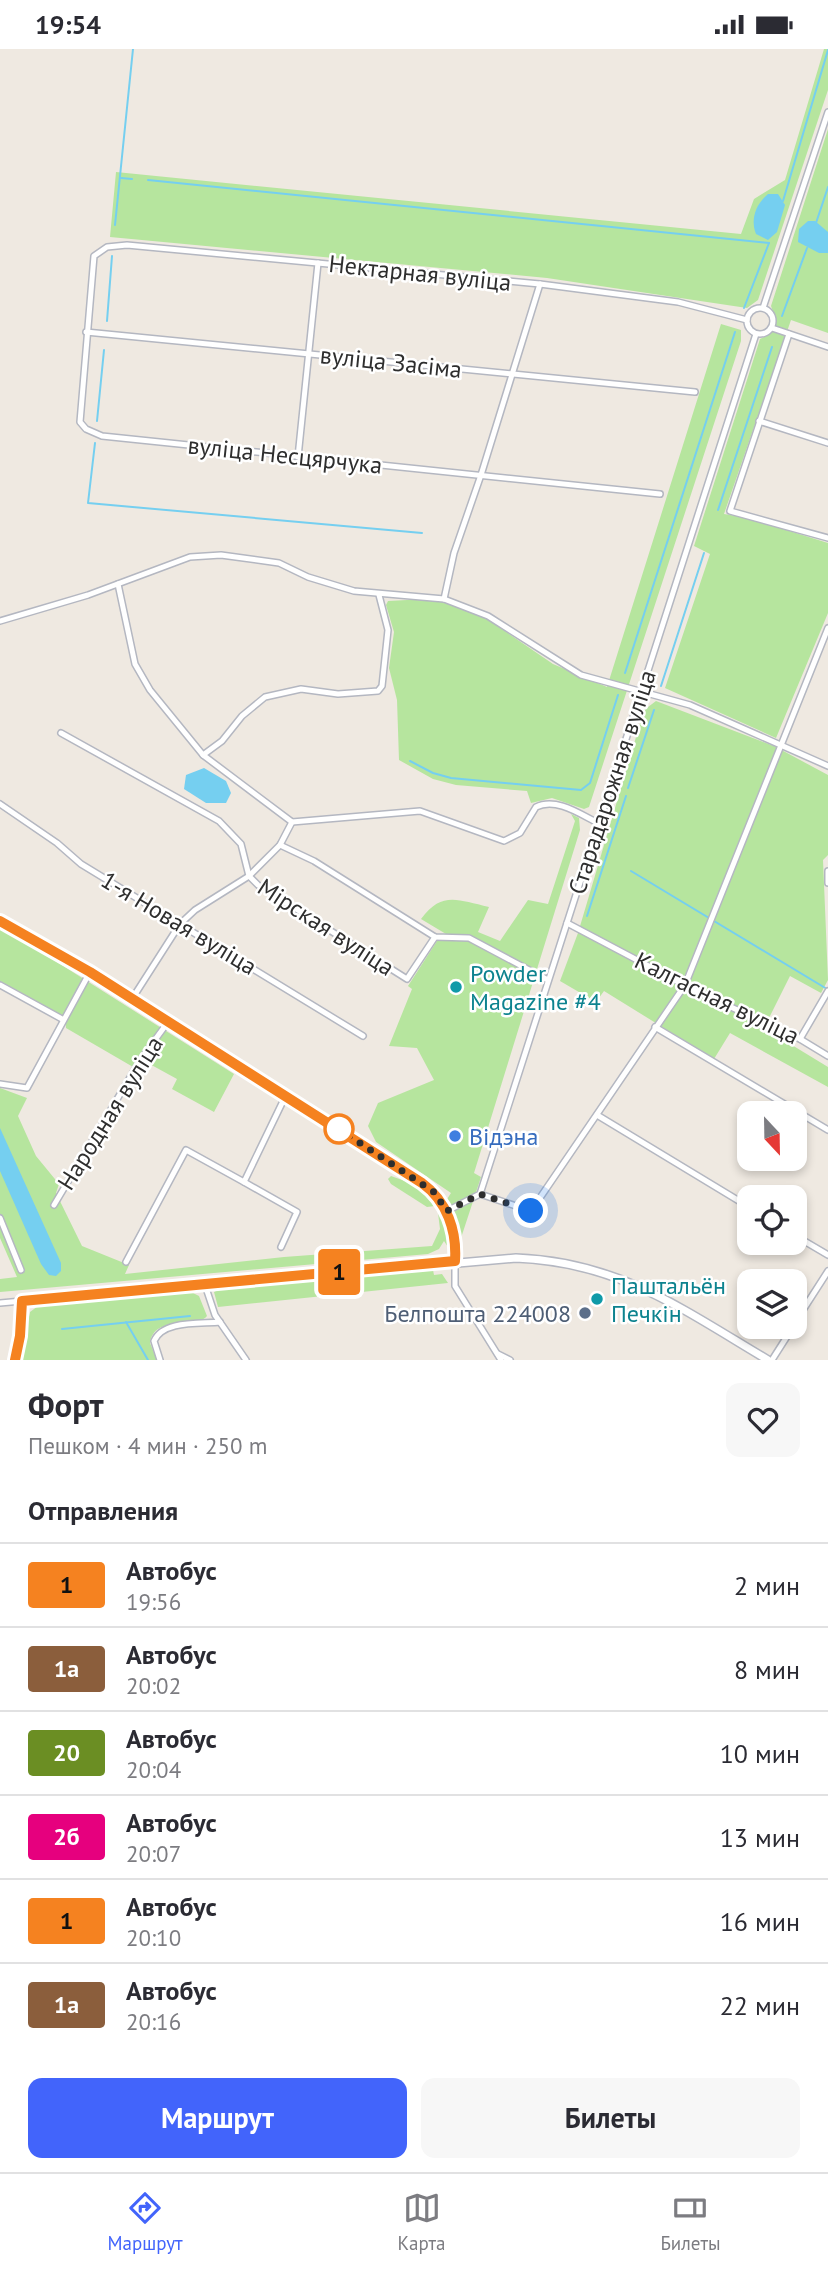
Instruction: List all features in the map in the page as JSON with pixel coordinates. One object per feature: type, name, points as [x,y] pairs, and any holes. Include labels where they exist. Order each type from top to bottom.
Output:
[{"type":"main road","points":[[15,1360],[20,1336],[22,1301],[455,1261],[551,1259],[610,1273],[654,1293],[770,1360]]},
{"type":"street","points":[[763,308],[828,112]]},
{"type":"street","name":"Нектарная вуліца","points":[[94,255],[107,247],[127,245],[540,284],[678,302],[747,320]]},
{"type":"street","name":"вуліца Несцярчука","points":[[94,255],[80,422],[86,429],[102,436],[660,494]]},
{"type":"street","points":[[298,457],[318,263]]},
{"type":"street","points":[[443,599],[454,553],[540,284]]},
{"type":"street","points":[[763,308],[772,315],[772,328],[766,333],[756,334],[748,327],[747,320],[754,309],[763,308]]},
{"type":"street","points":[[772,328],[828,347]]},
{"type":"street","name":"вуліца Засіма","points":[[86,332],[695,392]]},
{"type":"street","name":"Старадарожная вуліца","points":[[480,1194],[756,334]]},
{"type":"street","points":[[789,334],[730,511],[828,538]]},
{"type":"street","points":[[759,421],[828,443]]},
{"type":"street","points":[[0,621],[190,558],[221,555],[279,563],[308,577],[379,595],[443,599],[488,615],[581,675],[690,705],[828,766]]},
{"type":"street","points":[[118,584],[141,677],[203,755],[292,822],[420,811],[504,841],[520,833],[536,807],[549,804],[574,810],[598,823]]},
{"type":"street","points":[[203,755],[222,741],[242,716],[265,697],[301,689],[338,694],[378,691],[382,686],[388,629],[379,595]]},
{"type":"street","points":[[447,1211],[480,1194],[531,1211],[685,985],[718,899],[784,745],[828,628]]},
{"type":"street","name":"Мірская вуліца","points":[[61,733],[219,821],[241,844],[249,876],[258,885],[407,979],[435,937]]},
{"type":"street","name":"1-я Новая вуліца","points":[[0,804],[57,843],[81,865],[363,1036]]},
{"type":"street","points":[[132,999],[180,924],[195,909],[249,876],[280,845],[292,822]]},
{"type":"street","points":[[280,845],[314,861],[435,937],[469,938],[548,980]]},
{"type":"street","points":[[828,871],[828,883]]},
{"type":"street","points":[[0,921],[90,972],[434,1192],[447,1211],[456,1249],[455,1286],[501,1360]]},
{"type":"street","name":"Калгасная вуліца","points":[[567,923],[685,985],[800,1038],[828,1056]]},
{"type":"street","points":[[0,1084],[27,1088],[62,1019],[90,972]]},
{"type":"street","points":[[0,985],[62,1019]]},
{"type":"street","points":[[800,1038],[828,991]]},
{"type":"street","name":"Народная вуліца","points":[[54,1205],[141,1059],[168,1022]]},
{"type":"street","points":[[655,1027],[828,1130]]},
{"type":"street","points":[[244,1182],[285,1097]]},
{"type":"street","points":[[597,1115],[737,1200]]},
{"type":"street","points":[[125,1262],[186,1150],[297,1212],[281,1247]]},
{"type":"street","points":[[0,1218],[21,1270]]},
{"type":"street","points":[[807,1243],[828,1255]]},
{"type":"street","points":[[807,1304],[828,1271]]},
{"type":"street","points":[[205,1285],[209,1302],[246,1360]]},
{"type":"street","points":[[0,1303],[22,1301]]},
{"type":"street","points":[[160,1360],[154,1341],[159,1333],[169,1328],[220,1322]]},
{"type":"street","points":[[770,1360],[784,1339]]},
{"type":"street","points":[[490,1360],[496,1352]]},
{"type":"street","points":[[496,1352],[510,1360]]},
{"type":"green space","points":[[824,49],[828,49],[828,90],[758,300],[747,308],[547,278],[110,237],[116,172],[741,234],[754,199],[785,180]]},
{"type":"green space","points":[[828,129],[828,333],[791,320],[724,514],[744,517],[828,543],[828,613],[776,738],[665,688],[710,554],[694,546],[760,339],[770,334],[776,320],[771,306]]},
{"type":"green space","points":[[721,324],[741,330],[741,341],[589,807],[584,809],[552,798],[531,803],[527,791],[456,785],[433,779],[399,760],[397,700],[389,668],[394,632],[386,605],[388,601],[426,599],[456,605],[483,616],[553,664],[607,687]]},
{"type":"green space","points":[[656,701],[774,746],[828,775],[828,855],[823,860],[828,980],[821,993],[790,976],[764,1028],[828,1067],[828,1087],[730,1033],[714,1059],[604,991],[596,1002],[560,981],[578,933],[644,710]]},
{"type":"green space","points":[[571,814],[579,818],[580,830],[474,1173],[481,1177],[460,1241],[448,1247],[444,1241],[439,1249],[428,1254],[0,1292],[0,1279],[17,1277],[0,1238],[0,1088],[27,1098],[18,1116],[36,1156],[59,1184],[56,1193],[82,1246],[129,1265],[125,1274],[284,1257],[432,1246],[440,1229],[438,1213],[451,1193],[376,1142],[368,1126],[378,1103],[434,1080],[417,1048],[389,1046],[412,989],[408,986],[437,941],[446,934],[421,919],[436,904],[443,901],[459,900],[489,907],[478,932],[500,941],[528,900],[548,904],[575,821]]},
{"type":"green space","points":[[0,926],[234,1074],[214,1112],[172,1089],[177,1079],[146,1062],[140,1071],[66,1028],[65,1017],[0,981]]},
{"type":"green space","points":[[391,1176],[416,1185],[435,1206],[427,1207],[391,1184],[388,1179]]},
{"type":"green space","points":[[433,1270],[434,1275],[442,1274],[448,1283],[218,1307],[214,1292],[222,1288]]},
{"type":"green space","points":[[191,1292],[199,1296],[207,1316],[193,1323],[159,1328],[150,1343],[157,1360],[20,1360],[30,1312],[38,1306]]},
{"type":"water","points":[[768,194],[778,194],[785,205],[777,232],[768,240],[756,234],[754,217],[760,202]]},
{"type":"water","points":[[808,221],[815,221],[828,232],[828,253],[819,253],[798,242],[799,229]]},
{"type":"water","points":[[204,768],[226,781],[231,793],[226,803],[206,803],[184,789],[186,775]]},
{"type":"water","points":[[0,1128],[61,1263],[61,1271],[56,1276],[49,1275],[41,1264],[0,1171]]},
{"type":"waterway","points":[[115,225],[133,49]]},
{"type":"waterway","points":[[783,201],[828,50]]},
{"type":"waterway","points":[[121,178],[132,179]]},
{"type":"waterway","points":[[148,180],[769,243]]},
{"type":"waterway","points":[[816,223],[828,187]]},
{"type":"waterway","points":[[744,308],[769,243]]},
{"type":"waterway","points":[[782,316],[807,248]]},
{"type":"waterway","points":[[107,321],[112,256]]},
{"type":"waterway","points":[[625,673],[735,332]]},
{"type":"waterway","points":[[718,510],[772,347]]},
{"type":"waterway","points":[[97,421],[104,350]]},
{"type":"waterway","points":[[95,443],[88,503],[422,533]]},
{"type":"waterway","points":[[661,686],[704,553]]},
{"type":"waterway","points":[[410,761],[433,773],[451,778],[581,790],[590,783],[618,695]]},
{"type":"waterway","points":[[628,788],[654,710]]},
{"type":"waterway","points":[[587,916],[626,796]]},
{"type":"waterway","points":[[631,871],[827,989]]},
{"type":"waterway","points":[[62,1329],[190,1316]]},
{"type":"waterway","points":[[126,1322],[148,1360]]},
{"type":"bus line","name":"1","points":[[0,921],[90,972],[422,1183],[434,1192],[447,1211],[456,1249],[455,1261],[22,1301],[20,1336],[15,1360]]},
{"type":"place","name":"Powder Magazine #4","points":[[456,987]]},
{"type":"place","name":"Відэна","points":[[455,1136]]},
{"type":"place","name":"Паштальён Печкін","points":[[597,1299]]},
{"type":"place","name":"Белпошта 224008","points":[[585,1313]]},
{"type":"route","points":[[339,1129],[434,1192],[447,1211],[480,1194],[531,1211]]}]
